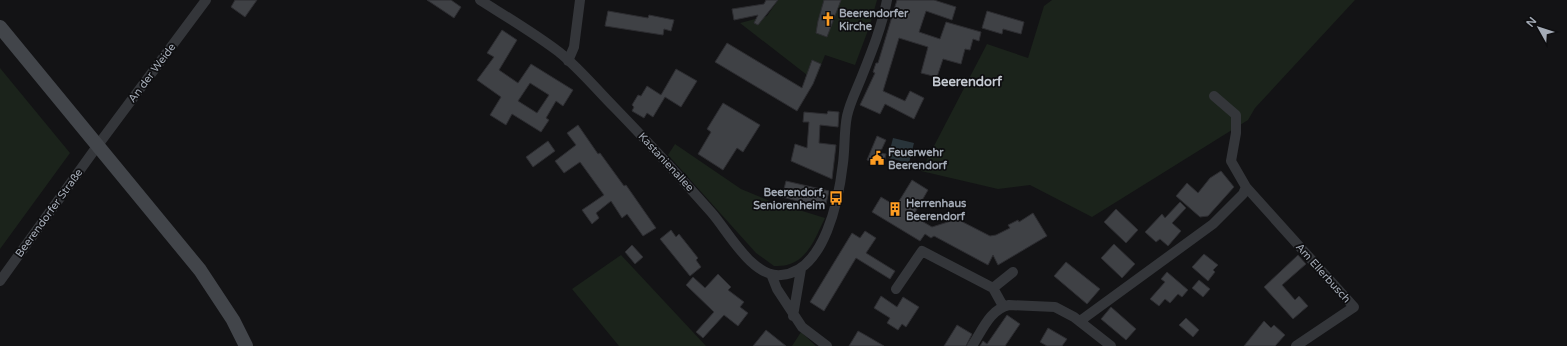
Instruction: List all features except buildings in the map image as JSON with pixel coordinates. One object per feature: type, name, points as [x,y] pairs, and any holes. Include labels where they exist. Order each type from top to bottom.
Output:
[{"type":"main road","points":[[0,27],[200,270],[233,320],[246,346]]},
{"type":"street","name":"An der Weide","points":[[98,146],[206,0]]},
{"type":"street","name":"Kastanienallee","points":[[480,0],[539,38],[568,62],[686,184],[712,213],[742,252],[760,270],[770,274],[793,316],[802,327],[827,346]]},
{"type":"street","points":[[568,62],[574,47],[580,0]]},
{"type":"street","points":[[770,274],[779,276],[789,274],[801,269],[808,263],[821,242],[832,217],[843,163],[847,117],[873,49],[884,16],[887,0]]},
{"type":"street","name":"Am Ellerbusch","points":[[1214,96],[1236,116],[1236,133],[1231,161],[1246,187],[1354,307],[1296,346]]},
{"type":"street","name":"Beerendorfer Straße","points":[[0,281],[98,146]]},
{"type":"street","points":[[1080,321],[1212,224],[1243,194],[1246,187]]},
{"type":"street","points":[[896,289],[922,251],[993,288],[1002,306]]},
{"type":"street","points":[[793,316],[801,269]]},
{"type":"street","points":[[993,288],[1013,272]]},
{"type":"street","points":[[972,346],[992,314],[1002,306],[1032,305],[1055,307],[1080,321],[1111,346]]},
{"type":"shaded area","points":[[778,0],[877,0],[870,25],[855,65],[825,55],[816,78],[807,75],[740,23],[767,16]]},
{"type":"shaded area","points":[[1052,0],[1355,0],[1255,108],[1248,120],[1092,217],[1030,185],[998,189],[921,171],[987,44],[1028,58],[1044,6]]},
{"type":"shaded area","points":[[0,68],[70,153],[0,249]]},
{"type":"shaded area","points":[[893,138],[914,143],[909,163],[888,158]]},
{"type":"shaded area","points":[[675,144],[741,189],[770,201],[825,218],[812,245],[802,257],[788,265],[774,266],[756,253],[668,155]]},
{"type":"shaded area","points":[[621,255],[706,346],[619,346],[572,289]]},
{"type":"shaded area","points":[[801,332],[816,346],[792,346]]},
{"type":"place","name":"Beerendorfer Kirche","points":[[828,19]]},
{"type":"place","name":"Feuerwehr Beerendorf","points":[[877,158]]},
{"type":"place","name":"Beerendorf, Seniorenheim","points":[[836,198]]},
{"type":"place","name":"Herrenhaus Beerendorf","points":[[895,209]]},
{"type":"district","name":"Beerendorf","points":[[967,82]]}]
